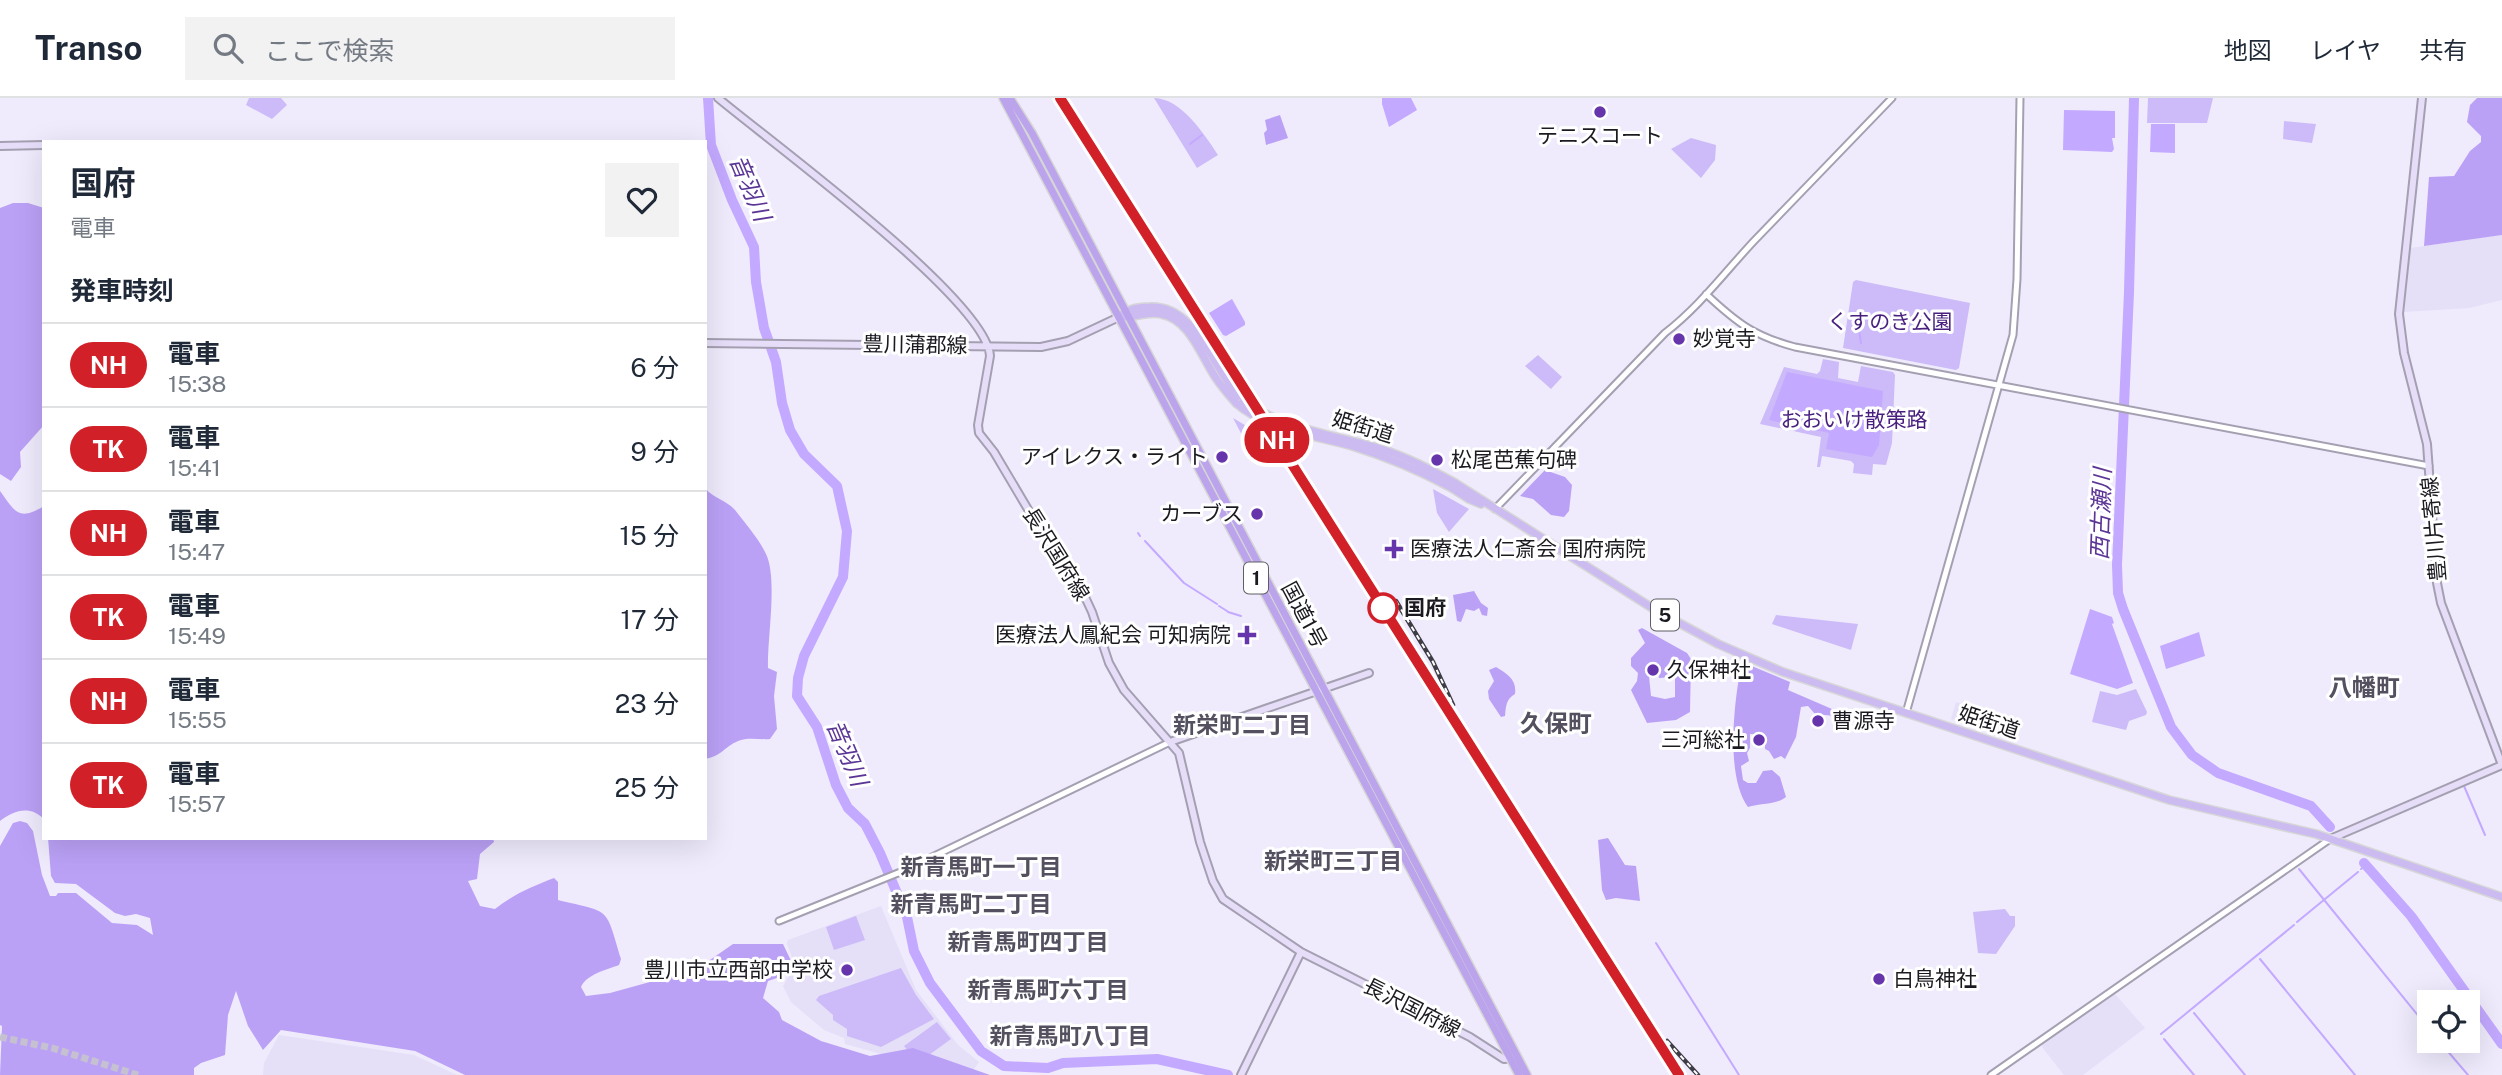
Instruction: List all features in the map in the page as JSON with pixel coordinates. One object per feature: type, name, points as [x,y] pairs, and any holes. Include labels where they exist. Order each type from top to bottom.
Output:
[{"type":"highway","name":"国道1号","points":[[1003,98],[1123,315],[1513,1058],[1518,1075]]},
{"type":"highway","name":"国道1号","points":[[1010,98],[1032,133],[1123,315]]},
{"type":"highway","name":"国道1号","points":[[1513,1058],[1527,1075]]},
{"type":"main road","points":[[718,98],[938,280],[989,345]]},
{"type":"main road","name":"豊川片寄線","points":[[2330,839],[2502,765],[2441,603],[2437,583],[2425,433],[2403,348],[2399,313],[2422,98]]},
{"type":"main road","points":[[0,146],[42,145]]},
{"type":"main road","name":"姫街道","points":[[1123,315],[1156,307],[1170,313],[1189,333],[1215,377],[1236,404],[1259,419],[1383,456],[1453,486],[1469,499],[1495,509],[1657,611],[1718,644],[1812,683],[2169,800],[2330,839],[2502,897]]},
{"type":"main road","name":"豊川蒲郡線","points":[[707,343],[989,345],[1033,348],[1054,346],[1123,315]]},
{"type":"main road","name":"長沢国府線","points":[[989,345],[990,356],[978,425],[979,433],[995,452],[1042,533],[1079,584],[1092,612],[1109,663],[1120,683],[1179,753],[1184,763],[1200,842],[1213,881],[1223,899],[1301,952],[1470,1037],[1503,1059],[1513,1058]]},
{"type":"main road","points":[[1170,741],[1369,673]]},
{"type":"main road","points":[[1242,1074],[1301,952]]},
{"type":"street","points":[[1495,509],[1665,333],[1679,322],[1892,98]]},
{"type":"street","points":[[1906,714],[2008,355],[2015,316],[2020,98]]},
{"type":"street","points":[[1706,294],[1734,320],[1754,333],[1779,343],[1836,356],[2429,466]]},
{"type":"street","points":[[779,921],[903,872],[1170,741]]},
{"type":"street","points":[[1991,1075],[2330,839]]},
{"type":"shaded area","points":[[1382,98],[1411,98],[1417,110],[1389,127]]},
{"type":"shaded area","points":[[2477,98],[2502,98],[2502,235],[2424,246],[2429,177],[2454,176],[2470,151],[2481,142],[2481,136],[2467,122],[2470,105]]},
{"type":"shaded area","points":[[2064,110],[2115,111],[2112,152],[2063,150]]},
{"type":"shaded area","points":[[1280,115],[1288,138],[1266,145],[1265,120]]},
{"type":"shaded area","points":[[2151,124],[2175,124],[2175,153],[2150,152]]},
{"type":"shaded area","points":[[13,203],[28,203],[42,207],[42,427],[20,452],[21,467],[11,481],[0,474],[0,208]]},
{"type":"shaded area","points":[[2502,235],[2502,300],[2469,308],[2404,312],[2410,248]]},
{"type":"shaded area","points":[[1232,299],[1245,325],[1226,336],[1209,313]]},
{"type":"shaded area","name":"おおいけ散策路","points":[[1787,372],[1883,391],[1879,445],[1872,457],[1826,449],[1829,433],[1769,420]]},
{"type":"shaded area","points":[[1545,470],[1565,477],[1572,485],[1569,511],[1564,517],[1551,515],[1533,499],[1520,496]]},
{"type":"shaded area","points":[[707,490],[735,510],[766,554],[772,593],[768,668],[777,672],[774,696],[777,729],[770,739],[741,740],[707,758]]},
{"type":"shaded area","points":[[0,491],[14,509],[23,514],[42,507],[42,817],[33,812],[22,811],[0,821]]},
{"type":"shaded area","points":[[1474,591],[1481,603],[1488,608],[1487,616],[1482,615],[1479,608],[1474,611],[1466,609],[1461,622],[1457,621],[1453,595]]},
{"type":"shaded area","points":[[2090,609],[2112,617],[2112,624],[2133,683],[2117,689],[2070,674]]},
{"type":"shaded area","points":[[1642,628],[1687,653],[1691,659],[1690,712],[1676,720],[1647,723],[1631,690],[1637,681],[1638,673],[1631,666],[1631,658],[1645,643],[1638,630]],"holes":[[[1656,664],[1659,678],[1675,677],[1675,697],[1665,699],[1651,696],[1648,666]]]},
{"type":"shaded area","points":[[2199,632],[2205,656],[2166,669],[2160,646]]},
{"type":"shaded area","points":[[1742,662],[1790,682],[1788,690],[1832,709],[1835,714],[1815,714],[1808,706],[1801,707],[1796,737],[1785,759],[1781,756],[1774,759],[1765,749],[1765,735],[1750,734],[1750,748],[1747,753],[1749,761],[1741,766],[1743,780],[1756,783],[1763,771],[1772,770],[1780,777],[1786,797],[1748,807],[1736,776],[1733,737]]},
{"type":"shaded area","points":[[1496,667],[1510,678],[1515,689],[1515,694],[1507,703],[1505,716],[1501,717],[1489,699],[1488,691],[1494,681],[1489,670]]},
{"type":"shaded area","points":[[1956,702],[1995,715],[1989,731],[1951,719]]},
{"type":"shaded area","points":[[13,823],[27,823],[33,831],[42,875],[50,896],[76,893],[112,923],[137,925],[153,935],[150,918],[115,913],[76,884],[55,883],[51,876],[48,840],[494,840],[480,854],[477,879],[468,881],[480,906],[495,909],[523,891],[554,878],[558,882],[558,900],[597,910],[608,920],[621,959],[619,965],[597,973],[584,983],[581,987],[586,996],[610,993],[697,969],[733,944],[783,944],[793,965],[786,975],[768,981],[763,998],[779,1012],[782,1020],[821,1041],[870,1056],[913,1048],[990,1075],[465,1075],[415,1051],[281,1030],[263,1050],[248,1026],[236,991],[228,1015],[225,1055],[201,1063],[194,1068],[194,1075],[0,1075],[0,846]]},
{"type":"shaded area","points":[[1608,838],[1625,865],[1636,866],[1640,901],[1616,898],[1606,900],[1602,890],[1598,840]]},
{"type":"shaded area","points":[[881,906],[916,990],[958,1045],[979,1062],[970,1075],[935,1069],[845,1044],[844,1038],[824,1030],[791,1002],[783,986],[795,965],[788,940]]},
{"type":"shaded area","points":[[2114,993],[2145,1028],[2083,1075],[2064,1075],[2042,1047],[2043,1044]]},
{"type":"shaded area","points":[[279,1035],[414,1055],[457,1075],[263,1075],[264,1063]]},
{"type":"green space","points":[[249,98],[281,98],[287,105],[272,119],[246,105]]},
{"type":"green space","points":[[1154,98],[1174,104],[1183,111],[1218,155],[1197,168]]},
{"type":"green space","points":[[2148,98],[2213,98],[2207,123],[2147,123]]},
{"type":"green space","points":[[2284,121],[2316,124],[2312,143],[2283,139]]},
{"type":"green space","points":[[1691,138],[1716,145],[1715,160],[1701,178],[1671,149]]},
{"type":"green space","name":"くすのき公園","points":[[1856,280],[1970,303],[1959,368],[1956,370],[1843,348],[1853,282]]},
{"type":"green space","points":[[1538,355],[1562,377],[1551,389],[1525,366]]},
{"type":"green space","name":"おおいけ散策路","points":[[1823,359],[1839,362],[1838,378],[1858,382],[1861,366],[1893,372],[1895,375],[1892,443],[1886,465],[1873,464],[1872,475],[1853,473],[1854,464],[1851,461],[1822,456],[1820,467],[1817,467],[1821,437],[1760,424],[1784,367],[1817,374]]},
{"type":"green space","points":[[1233,418],[1260,434],[1273,451],[1255,460]]},
{"type":"green space","points":[[1433,489],[1469,509],[1449,532],[1437,513]]},
{"type":"green space","points":[[1776,615],[1858,624],[1851,650],[1772,624]]},
{"type":"green space","points":[[2136,689],[2147,712],[2146,715],[2129,721],[2126,730],[2092,722],[2100,691],[2117,695]]},
{"type":"green space","points":[[2005,909],[2010,916],[2015,916],[2015,926],[1996,954],[1978,953],[1973,912]]},
{"type":"green space","points":[[856,916],[865,940],[834,950],[826,927]]},
{"type":"green space","points":[[901,968],[934,1019],[881,1047],[847,1036],[847,1029],[833,1020],[833,1015],[816,1000],[819,996]]},
{"type":"green space","points":[[937,1022],[951,1039],[918,1063],[904,1046]]},
{"type":"waterway","name":"音羽川","points":[[708,98],[711,145],[754,247],[756,282],[764,328],[776,362],[782,403],[790,430],[804,454],[837,486],[847,531],[843,577],[804,656],[798,678],[797,696],[817,727],[836,785],[848,808],[865,824],[880,853],[907,917],[914,951],[930,983],[981,1051],[1004,1066],[1048,1068],[1063,1063],[1157,1059],[1228,1075]]},
{"type":"waterway","name":"西古瀬川","points":[[2134,98],[2118,593],[2171,727],[2192,755],[2218,773],[2311,806],[2330,827]]},
{"type":"waterway","points":[[1190,144],[1202,135]]},
{"type":"waterway","points":[[1857,317],[1861,343]]},
{"type":"waterway","points":[[1145,541],[1184,583],[1217,604]]},
{"type":"waterway","points":[[1219,606],[1227,611]]},
{"type":"waterway","points":[[1228,612],[1241,616]]},
{"type":"waterway","points":[[2464,786],[2485,835]]},
{"type":"waterway","name":"西古瀬川","points":[[2364,863],[2411,916],[2502,1044]]},
{"type":"waterway","name":"西古瀬川","points":[[2361,869],[2366,866]]},
{"type":"waterway","points":[[2299,869],[2417,1014]]},
{"type":"waterway","points":[[2297,922],[2358,872]]},
{"type":"waterway","points":[[2161,1034],[2294,925]]},
{"type":"waterway","points":[[1656,943],[1739,1075]]},
{"type":"waterway","points":[[2260,959],[2355,1075]]},
{"type":"waterway","points":[[2194,1013],[2245,1075]]},
{"type":"waterway","points":[[2164,1039],[2194,1075]]},
{"type":"waterway","points":[[2449,1053],[2468,1075]]},
{"type":"tunnel","points":[[0,1037],[52,1048],[138,1075]]},
{"type":"railway","points":[[1060,98],[1679,1075]]},
{"type":"railway","points":[[1396,601],[1433,662],[1453,705]]},
{"type":"railway","points":[[1667,1041],[1698,1075]]},
{"type":"train","name":"NH","points":[[1060,98],[1679,1075]]},
{"type":"place","name":"テニスコート","points":[[1600,112]]},
{"type":"place","name":"妙覚寺","points":[[1679,339]]},
{"type":"place","name":"アイレクス・ライト","points":[[1222,457]]},
{"type":"place","name":"松尾芭蕉句碑","points":[[1437,460]]},
{"type":"place","name":"カーブス","points":[[1257,514]]},
{"type":"place","name":"医療法人仁斎会 国府病院","points":[[1394,549]]},
{"type":"place","name":"国府","points":[[1383,608]]},
{"type":"place","name":"医療法人鳳紀会 可知病院","points":[[1247,635]]},
{"type":"place","name":"久保神社","points":[[1653,670]]},
{"type":"place","name":"曹源寺","points":[[1818,721]]},
{"type":"place","name":"三河総社","points":[[1759,740]]},
{"type":"place","name":"豊川市立西部中学校","points":[[847,970]]},
{"type":"place","name":"白鳥神社","points":[[1879,979]]},
{"type":"district","name":"八幡町","points":[[2364,688]]},
{"type":"district","name":"久保町","points":[[1556,724]]},
{"type":"district","name":"新栄町二丁目","points":[[1242,725]]},
{"type":"district","name":"新栄町三丁目","points":[[1333,861]]},
{"type":"district","name":"新青馬町一丁目","points":[[981,867]]},
{"type":"district","name":"新青馬町二丁目","points":[[971,904]]},
{"type":"district","name":"新青馬町四丁目","points":[[1028,942]]},
{"type":"district","name":"新青馬町六丁目","points":[[1048,990]]},
{"type":"district","name":"新青馬町八丁目","points":[[1070,1036]]}]
